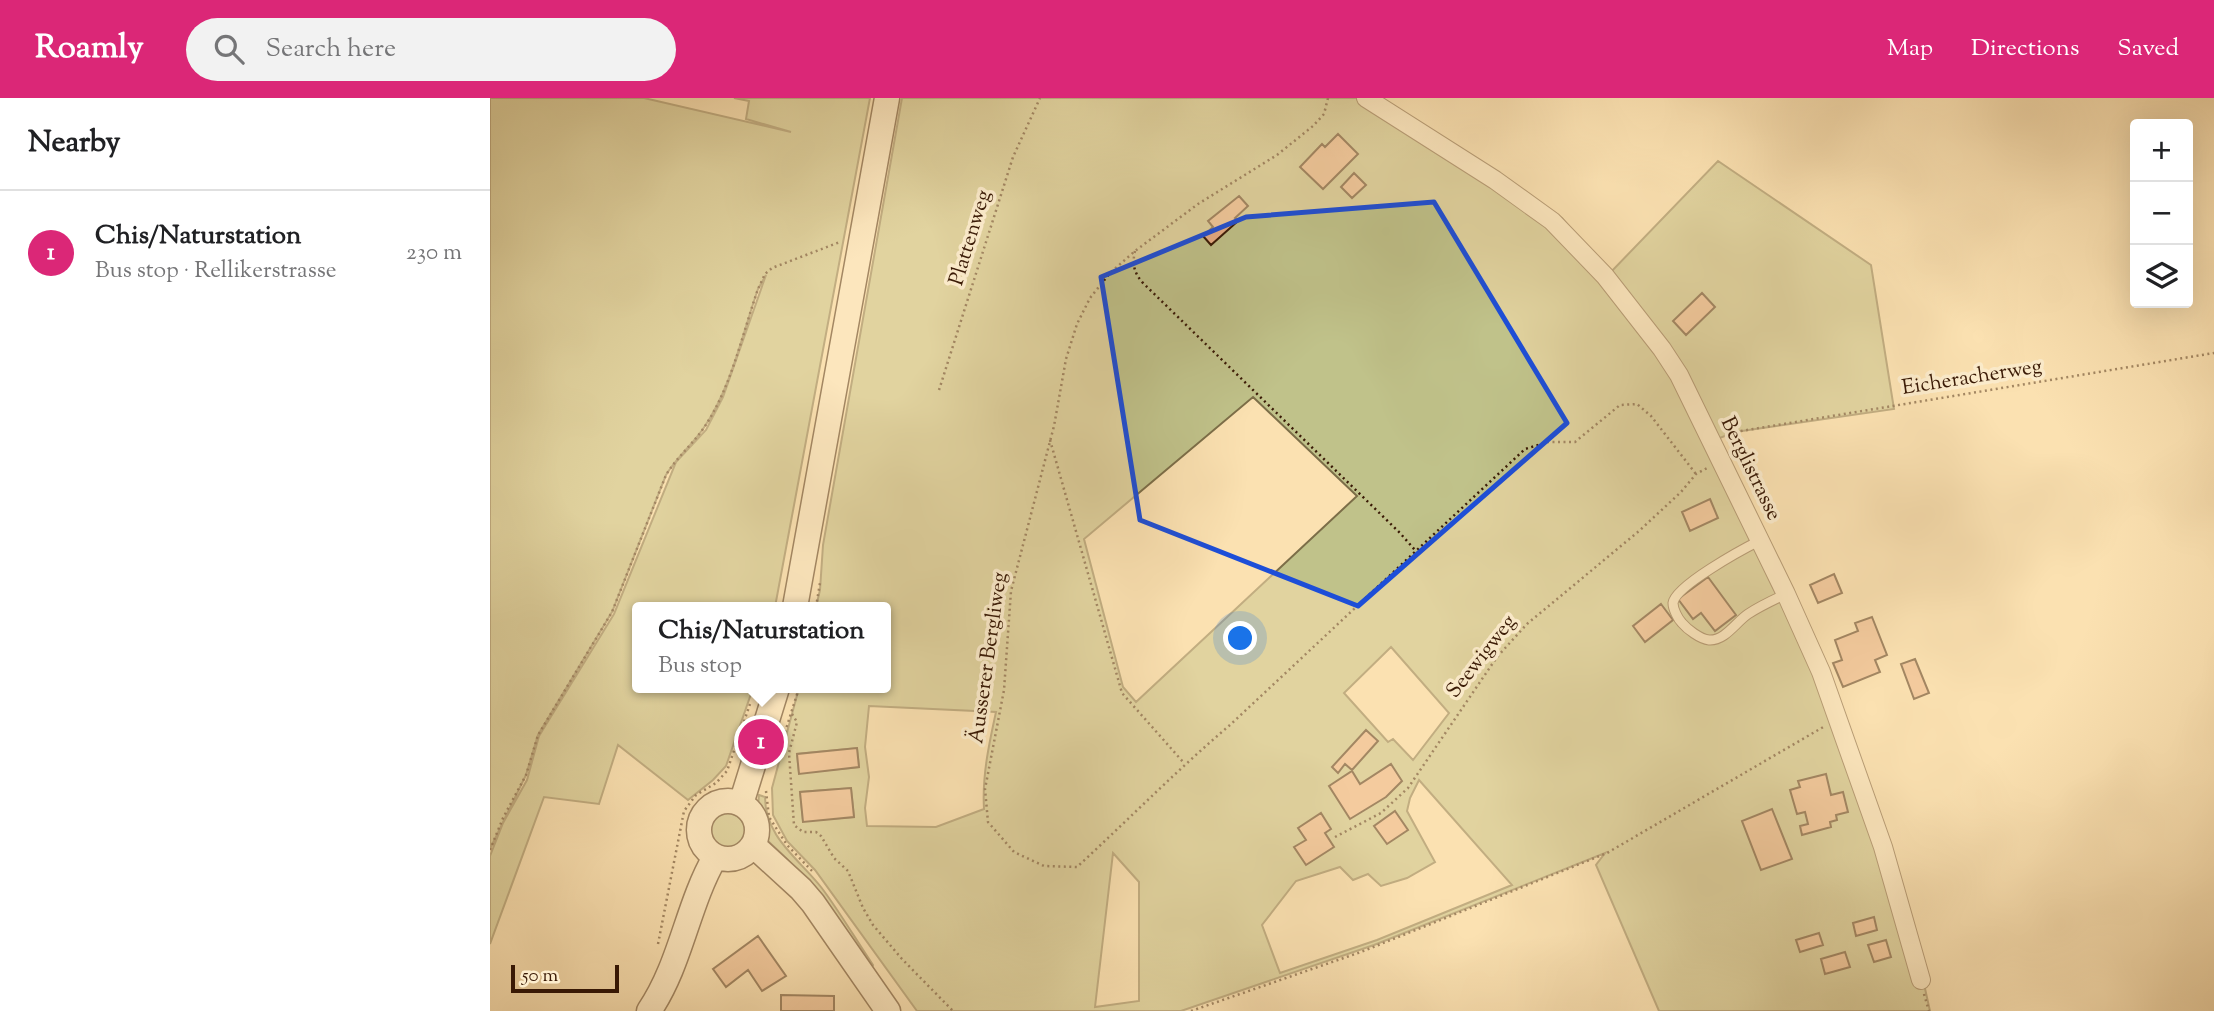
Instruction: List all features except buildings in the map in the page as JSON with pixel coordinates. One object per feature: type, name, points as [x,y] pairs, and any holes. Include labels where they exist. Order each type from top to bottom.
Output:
[{"type":"main road","points":[[796,602],[887,98]]},
{"type":"main road","points":[[741,804],[775,693]]},
{"type":"main road","points":[[725,801],[741,804],[753,814],[757,822],[754,846],[741,857],[723,860],[708,851],[699,836],[700,820],[710,807],[725,801]]},
{"type":"main road","points":[[754,846],[813,903],[888,1011]]},
{"type":"main road","points":[[649,1011],[665,984],[668,949],[706,874],[708,851]]},
{"type":"street","name":"Berglistrasse","points":[[1366,98],[1495,180],[1552,221],[1605,276],[1679,375],[1786,594],[1839,720],[1883,848],[1920,980]]},
{"type":"lane","points":[[1759,541],[1717,563],[1675,599],[1673,604],[1681,622],[1709,640],[1724,635],[1747,614],[1786,594]]},
{"type":"path","name":"Plattenweg","points":[[939,390],[1013,157],[1040,98]]},
{"type":"path","name":"Äusserer Bergliweg","points":[[1328,98],[1324,114],[1304,134],[1277,155],[1198,204],[1110,273],[1090,298],[1077,324],[1066,359],[1050,440],[1011,591],[1004,690],[985,789],[988,822],[1014,852],[1044,866],[1077,867],[1184,763],[1230,725],[1525,449],[1548,442],[1575,442],[1620,405],[1637,404],[1651,416],[1696,474]]},
{"type":"path","points":[[490,850],[503,818],[526,775],[531,750],[538,735],[612,612],[666,475],[702,430],[722,396],[765,274],[780,264],[843,241]]},
{"type":"path","points":[[1135,251],[1133,262],[1137,276],[1143,283],[1391,523],[1416,551]]},
{"type":"path","name":"Eicheracherweg","points":[[1735,432],[2214,353]]},
{"type":"path","points":[[1050,440],[1122,693],[1184,763]]},
{"type":"path","name":"Seewigweg","points":[[1335,837],[1381,813],[1408,788],[1497,657],[1527,624],[1639,531],[1681,492],[1696,474]]},
{"type":"path","points":[[779,751],[798,693]]},
{"type":"path","points":[[668,949],[684,811],[696,795],[716,783],[727,771],[752,700]]},
{"type":"path","points":[[792,714],[797,722],[789,753],[794,825],[803,832],[816,832],[821,836],[834,858],[848,871],[873,925],[953,1011]]},
{"type":"path","points":[[1191,1011],[1361,952],[1607,853],[1839,720]]},
{"type":"highlighted area","points":[[1434,202],[1567,423],[1358,606],[1140,520],[1101,277],[1246,217]]},
{"type":"green space","points":[[490,98],[644,98],[791,132],[746,119],[749,101],[734,98],[870,98],[776,602],[632,602],[632,693],[751,693],[726,766],[688,800],[618,745],[599,804],[544,797],[490,944],[490,856],[503,823],[527,780],[539,736],[614,614],[676,462],[706,430],[723,397],[766,275],[758,289],[721,397],[703,429],[675,463],[666,475],[612,612],[538,735],[526,775],[490,849]]},
{"type":"green space","points":[[902,98],[1366,98],[1562,218],[1609,274],[1718,161],[1871,265],[1894,409],[1735,432],[1717,439],[1841,720],[1922,975],[1930,1011],[1659,1011],[1596,865],[1605,853],[1374,945],[1181,1011],[917,1011],[815,870],[787,841],[773,815],[772,788],[798,693],[891,693],[891,602],[817,602],[823,545]],"holes":[[[1253,397],[1357,496],[1136,702],[1123,687],[1084,539]],[[1391,647],[1449,713],[1413,760],[1393,739],[1388,742],[1344,693]],[[869,706],[996,712],[985,772],[984,809],[936,827],[867,826],[865,808],[869,777],[865,747]],[[857,748],[859,767],[799,773],[797,754]],[[1419,780],[1512,885],[1377,940],[1280,973],[1262,925],[1296,881],[1340,867],[1353,880],[1368,874],[1381,886],[1407,878],[1435,862],[1407,811]],[[851,788],[854,817],[803,821],[800,792]],[[1113,853],[1139,882],[1139,1001],[1095,1007]]]},
{"type":"green space","points":[[759,795],[765,797],[771,824],[784,846],[828,897],[872,967],[817,893],[768,841],[758,807]]},
{"type":"green space","points":[[727,813],[740,818],[745,831],[740,844],[727,849],[714,844],[709,831],[714,818]]},
{"type":"place","name":"Chis/Naturstation","points":[[761,742]]}]
